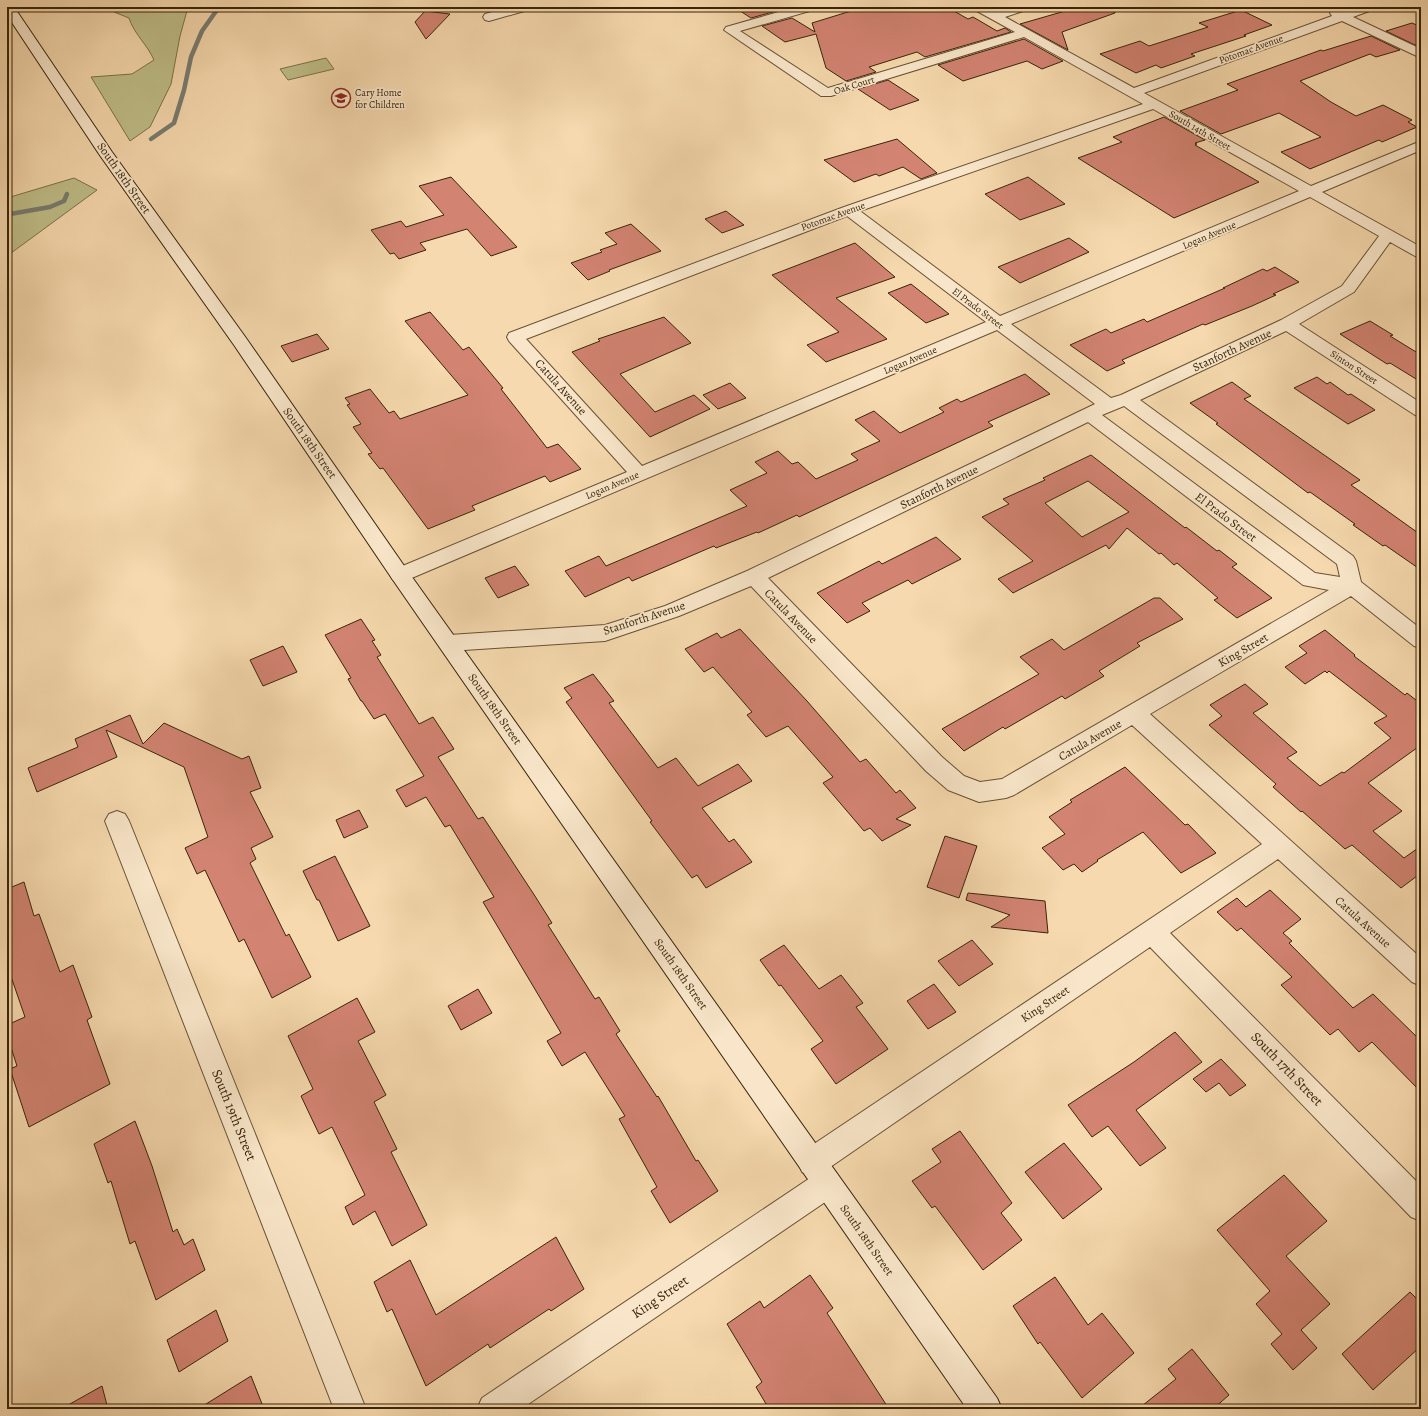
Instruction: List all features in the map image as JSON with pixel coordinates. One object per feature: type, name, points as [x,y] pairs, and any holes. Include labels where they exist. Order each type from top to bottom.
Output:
[{"type":"street","name":"South 18th Street","points":[[8,7],[106,154],[240,342],[400,575],[449,642],[986,1409]]},
{"type":"street","points":[[489,17],[524,7]]},
{"type":"street","name":"Oak Court","points":[[809,7],[730,30],[826,93],[1024,33]]},
{"type":"street","name":"South 14th Street","points":[[979,7],[1421,253]]},
{"type":"street","points":[[994,16],[1022,7]]},
{"type":"street","points":[[1323,7],[1421,54]]},
{"type":"street","name":"Potomac Avenue","points":[[1134,92],[1368,7]]},
{"type":"street","name":"Potomac Avenue","points":[[515,337],[849,210],[1155,104]]},
{"type":"street","name":"Logan Avenue","points":[[400,575],[1421,145]]},
{"type":"street","name":"El Prado Street","points":[[849,210],[1108,405]]},
{"type":"street","name":"Stanforth Avenue","points":[[449,642],[605,633],[672,611],[754,576],[1108,405],[1127,399],[1287,324],[1348,289],[1387,235]]},
{"type":"street","name":"Sinton Street","points":[[1287,324],[1421,411]]},
{"type":"street","name":"Catula Avenue","points":[[515,337],[639,474]]},
{"type":"street","points":[[1127,399],[1346,561],[1352,586]]},
{"type":"street","name":"El Prado Street","points":[[1089,414],[1310,580],[1352,586],[1421,640]]},
{"type":"street","name":"Catula Avenue","points":[[754,576],[934,764],[956,783],[979,792],[1006,788],[1135,714],[1278,846],[1421,974]]},
{"type":"street","name":"King Street","points":[[1135,714],[1352,586]]},
{"type":"street","name":"South 19th Street","points":[[117,821],[350,1409]]},
{"type":"street","name":"King Street","points":[[493,1409],[1152,931],[1278,846]]},
{"type":"street","name":"South 17th Street","points":[[1152,931],[1421,1207]]},
{"type":"shaded area","points":[[113,7],[188,7],[180,36],[171,84],[150,127],[130,141],[91,77],[132,74],[154,60],[131,24],[129,18],[114,12]]},
{"type":"shaded area","points":[[326,58],[334,69],[288,80],[280,69]]},
{"type":"shaded area","points":[[74,178],[97,190],[7,256],[7,198]]},
{"type":"building","points":[[734,7],[775,7],[780,10],[751,18]]},
{"type":"building","points":[[864,7],[947,7],[968,19],[973,17],[997,31],[1005,28],[1011,32],[925,57],[917,52],[869,67],[876,72],[846,81],[826,68],[816,34],[785,42],[762,26],[792,18],[815,32],[812,23]]},
{"type":"building","points":[[1079,7],[1113,7],[1115,13],[1062,32],[1068,50],[1020,24]]},
{"type":"building","points":[[1241,10],[1272,25],[1244,35],[1246,36],[1191,54],[1195,56],[1161,68],[1156,65],[1136,73],[1100,54],[1140,41],[1149,46],[1208,27],[1199,23]]},
{"type":"building","points":[[425,11],[450,14],[426,39],[415,22]]},
{"type":"building","points":[[1412,23],[1421,27],[1421,43],[1415,45],[1386,31]]},
{"type":"building","points":[[1371,36],[1400,50],[1376,57],[1370,54],[1300,81],[1331,102],[1356,116],[1383,105],[1412,120],[1408,122],[1417,127],[1382,142],[1379,140],[1310,169],[1281,152],[1321,137],[1279,113],[1221,134],[1180,111],[1238,90],[1227,84],[1321,50],[1323,51]]},
{"type":"building","points":[[1024,39],[1063,61],[1042,69],[1027,61],[963,81],[938,65]]},
{"type":"building","points":[[888,80],[919,100],[890,110],[858,89]]},
{"type":"building","points":[[1164,117],[1205,140],[1195,143],[1197,144],[1195,145],[1259,182],[1174,218],[1078,158],[1122,142],[1113,137]]},
{"type":"building","points":[[897,139],[937,173],[921,179],[903,167],[879,176],[876,174],[854,182],[824,160]]},
{"type":"building","points":[[451,177],[517,247],[491,256],[467,229],[420,243],[426,250],[399,259],[394,253],[390,254],[371,230],[401,221],[406,227],[444,215],[419,186]]},
{"type":"building","points":[[1028,177],[1065,204],[1020,220],[985,194]]},
{"type":"building","points":[[726,211],[744,225],[722,233],[705,219]]},
{"type":"building","points":[[631,224],[661,251],[609,270],[610,271],[588,280],[571,263],[602,252],[600,250],[617,244],[605,233]]},
{"type":"building","points":[[1069,238],[1089,252],[1020,283],[998,267]]},
{"type":"building","points":[[855,243],[895,277],[836,298],[887,339],[826,362],[807,345],[839,332],[772,275]]},
{"type":"building","points":[[1275,267],[1299,282],[1252,306],[1205,325],[1203,324],[1122,360],[1125,363],[1107,371],[1070,345],[1106,329],[1111,333],[1144,319],[1147,322],[1225,288],[1223,288],[1263,269],[1267,271]]},
{"type":"building","points":[[911,284],[949,314],[926,323],[888,293]]},
{"type":"building","points":[[430,312],[463,350],[469,347],[503,388],[501,389],[547,448],[558,444],[581,469],[550,482],[545,476],[472,506],[475,510],[428,529],[383,468],[380,469],[368,454],[372,453],[353,427],[361,424],[347,405],[350,404],[345,398],[370,389],[389,413],[394,411],[400,419],[468,395],[405,321]]},
{"type":"building","points":[[664,317],[691,343],[620,374],[655,412],[694,395],[710,409],[650,437],[572,352],[600,341],[598,339]]},
{"type":"building","points":[[1370,321],[1393,335],[1390,336],[1421,355],[1421,382],[1390,363],[1387,364],[1340,334]]},
{"type":"building","points":[[317,334],[329,349],[292,362],[281,346]]},
{"type":"building","points":[[1025,374],[1050,394],[988,422],[993,426],[799,517],[797,515],[758,533],[757,532],[716,548],[714,546],[632,581],[629,577],[585,597],[565,571],[599,556],[606,566],[747,506],[730,490],[767,473],[755,462],[778,451],[792,464],[798,462],[816,479],[858,460],[851,454],[880,441],[855,420],[874,411],[900,433],[944,412],[939,408],[957,399],[961,402]]},
{"type":"building","points":[[1317,377],[1327,384],[1330,382],[1348,395],[1351,394],[1375,410],[1348,424],[1294,388]]},
{"type":"building","points":[[1232,382],[1251,396],[1244,399],[1360,480],[1351,485],[1421,535],[1421,570],[1353,525],[1355,524],[1310,492],[1308,493],[1190,403]]},
{"type":"building","points":[[730,383],[746,398],[718,409],[703,395]]},
{"type":"building","points":[[1091,455],[1185,528],[1186,527],[1217,551],[1219,550],[1237,564],[1232,567],[1272,598],[1237,618],[1214,600],[1218,598],[1177,563],[1174,565],[1161,553],[1159,554],[1127,528],[1109,549],[1106,545],[1013,593],[998,579],[1033,561],[982,517],[1009,504],[1003,499],[1045,480],[1043,478]],"holes":[[[1088,481],[1129,512],[1082,537],[1045,503]]]},
{"type":"building","points":[[936,537],[961,559],[912,584],[908,580],[862,603],[870,611],[847,623],[817,593],[879,561],[882,564]]},
{"type":"building","points":[[515,566],[529,585],[498,598],[485,578]]},
{"type":"building","points":[[1154,598],[1160,598],[1183,619],[1137,643],[1140,646],[1099,671],[1104,676],[1065,699],[1062,696],[1005,729],[1003,727],[964,751],[942,729],[1039,674],[1020,657],[1052,639],[1064,650]]},
{"type":"building","points":[[361,619],[375,640],[372,641],[381,655],[377,657],[419,724],[433,717],[454,749],[438,757],[478,819],[483,817],[533,893],[552,923],[548,925],[595,999],[599,997],[620,1031],[616,1034],[657,1097],[658,1096],[696,1161],[698,1160],[718,1191],[670,1223],[651,1191],[657,1187],[619,1119],[625,1116],[585,1052],[562,1066],[547,1041],[561,1033],[483,902],[494,897],[450,825],[445,827],[426,797],[406,807],[396,790],[424,776],[385,714],[374,719],[361,701],[348,679],[351,678],[325,635]]},
{"type":"building","points":[[740,629],[807,701],[860,762],[866,759],[896,793],[900,790],[916,808],[896,819],[911,825],[882,841],[870,828],[864,831],[823,783],[833,777],[788,726],[766,737],[747,715],[752,712],[713,667],[704,672],[685,649],[717,633],[721,638]]},
{"type":"building","points":[[1325,630],[1355,655],[1354,656],[1405,695],[1407,693],[1421,704],[1421,745],[1368,783],[1402,811],[1373,831],[1404,858],[1421,846],[1421,873],[1401,888],[1352,845],[1345,849],[1302,811],[1301,812],[1273,787],[1276,784],[1209,725],[1222,716],[1210,705],[1245,684],[1268,704],[1253,713],[1297,752],[1287,758],[1320,786],[1342,772],[1344,773],[1391,738],[1374,723],[1387,716],[1329,671],[1327,673],[1325,671],[1305,684],[1285,667],[1307,653],[1299,646]]},
{"type":"building","points":[[283,646],[297,672],[263,686],[250,660]]},
{"type":"building","points":[[593,674],[614,701],[609,703],[658,768],[676,758],[698,786],[738,764],[752,781],[702,808],[729,842],[734,839],[752,862],[706,888],[697,875],[692,878],[650,822],[652,821],[566,702],[572,698],[564,688]]},
{"type":"building","points":[[130,715],[143,744],[164,723],[242,759],[249,756],[261,788],[250,792],[273,837],[251,848],[256,859],[250,863],[286,936],[289,934],[311,977],[272,998],[244,939],[239,942],[205,870],[197,874],[185,848],[208,837],[184,767],[106,730],[117,757],[37,792],[28,768],[78,747],[75,739]]},
{"type":"building","points":[[1125,767],[1185,825],[1188,824],[1216,853],[1181,873],[1143,832],[1097,860],[1098,861],[1082,872],[1074,864],[1063,870],[1042,848],[1065,834],[1049,817],[1072,802],[1070,800]]},
{"type":"building","points":[[359,810],[368,827],[344,838],[336,820]]},
{"type":"building","points":[[945,836],[977,846],[959,898],[927,887]]},
{"type":"building","points":[[335,856],[370,926],[338,941],[319,900],[317,900],[303,871]]},
{"type":"building","points":[[24,882],[34,916],[39,914],[60,972],[73,965],[92,1017],[87,1020],[110,1084],[29,1127],[10,1069],[17,1066],[7,1035],[7,1025],[25,1017],[7,965],[7,889]]},
{"type":"building","points":[[1270,890],[1301,919],[1283,933],[1292,941],[1289,943],[1353,1008],[1373,994],[1421,1041],[1421,1092],[1372,1042],[1359,1052],[1338,1029],[1330,1035],[1281,985],[1292,977],[1241,928],[1237,931],[1217,912],[1237,898],[1246,907]]},
{"type":"building","points":[[968,893],[1045,901],[1048,933],[991,927],[1010,915],[966,900]]},
{"type":"building","points":[[972,940],[993,964],[959,986],[938,961]]},
{"type":"building","points":[[784,945],[819,989],[841,975],[863,1003],[856,1007],[888,1049],[836,1084],[811,1049],[823,1041],[781,985],[779,986],[760,960]]},
{"type":"building","points":[[934,984],[956,1012],[928,1029],[907,1001]]},
{"type":"building","points":[[478,989],[492,1013],[461,1030],[448,1006]]},
{"type":"building","points":[[357,998],[375,1032],[358,1041],[386,1095],[374,1102],[397,1149],[391,1152],[427,1225],[392,1246],[375,1211],[353,1225],[345,1207],[365,1195],[332,1127],[319,1134],[301,1096],[313,1089],[288,1036]]},
{"type":"building","points":[[1175,1032],[1202,1062],[1136,1110],[1166,1148],[1140,1166],[1108,1126],[1092,1137],[1068,1105],[1134,1062]]},
{"type":"building","points":[[1221,1059],[1246,1085],[1230,1096],[1219,1083],[1206,1092],[1193,1079]]},
{"type":"building","points":[[135,1121],[152,1166],[173,1232],[177,1229],[184,1245],[193,1239],[205,1270],[156,1300],[135,1241],[130,1244],[111,1181],[108,1183],[94,1144]]},
{"type":"building","points":[[960,1131],[1012,1203],[1001,1213],[1022,1240],[983,1270],[935,1206],[932,1208],[912,1181],[941,1162],[932,1149]]},
{"type":"building","points":[[1064,1143],[1102,1189],[1063,1219],[1025,1172]]},
{"type":"building","points":[[1284,1175],[1327,1221],[1286,1256],[1330,1304],[1301,1330],[1317,1348],[1293,1370],[1271,1344],[1282,1334],[1256,1304],[1270,1291],[1217,1230]]},
{"type":"building","points":[[556,1237],[584,1289],[551,1311],[549,1309],[490,1348],[488,1344],[426,1386],[392,1309],[387,1312],[374,1282],[410,1260],[436,1315]]},
{"type":"building","points":[[810,1275],[833,1308],[827,1313],[889,1409],[769,1409],[756,1387],[762,1382],[727,1324],[760,1301],[764,1308]]},
{"type":"building","points":[[1055,1277],[1088,1325],[1102,1313],[1134,1353],[1082,1398],[1040,1342],[1038,1344],[1013,1306]]},
{"type":"building","points":[[1410,1292],[1421,1303],[1421,1346],[1373,1390],[1342,1354]]},
{"type":"building","points":[[216,1310],[228,1341],[179,1372],[167,1340]]},
{"type":"building","points":[[1192,1349],[1229,1395],[1213,1409],[1138,1409],[1176,1379],[1168,1369]]},
{"type":"building","points":[[251,1376],[264,1409],[198,1409]]},
{"type":"building","points":[[102,1386],[108,1409],[61,1409]]},
{"type":"waterway","points":[[151,139],[174,123],[184,90],[191,57],[202,31],[219,7]]},
{"type":"waterway","points":[[7,217],[10,214],[50,207],[64,201],[67,194]]},
{"type":"place","name":"Cary Home for Children","points":[[341,98]]}]
